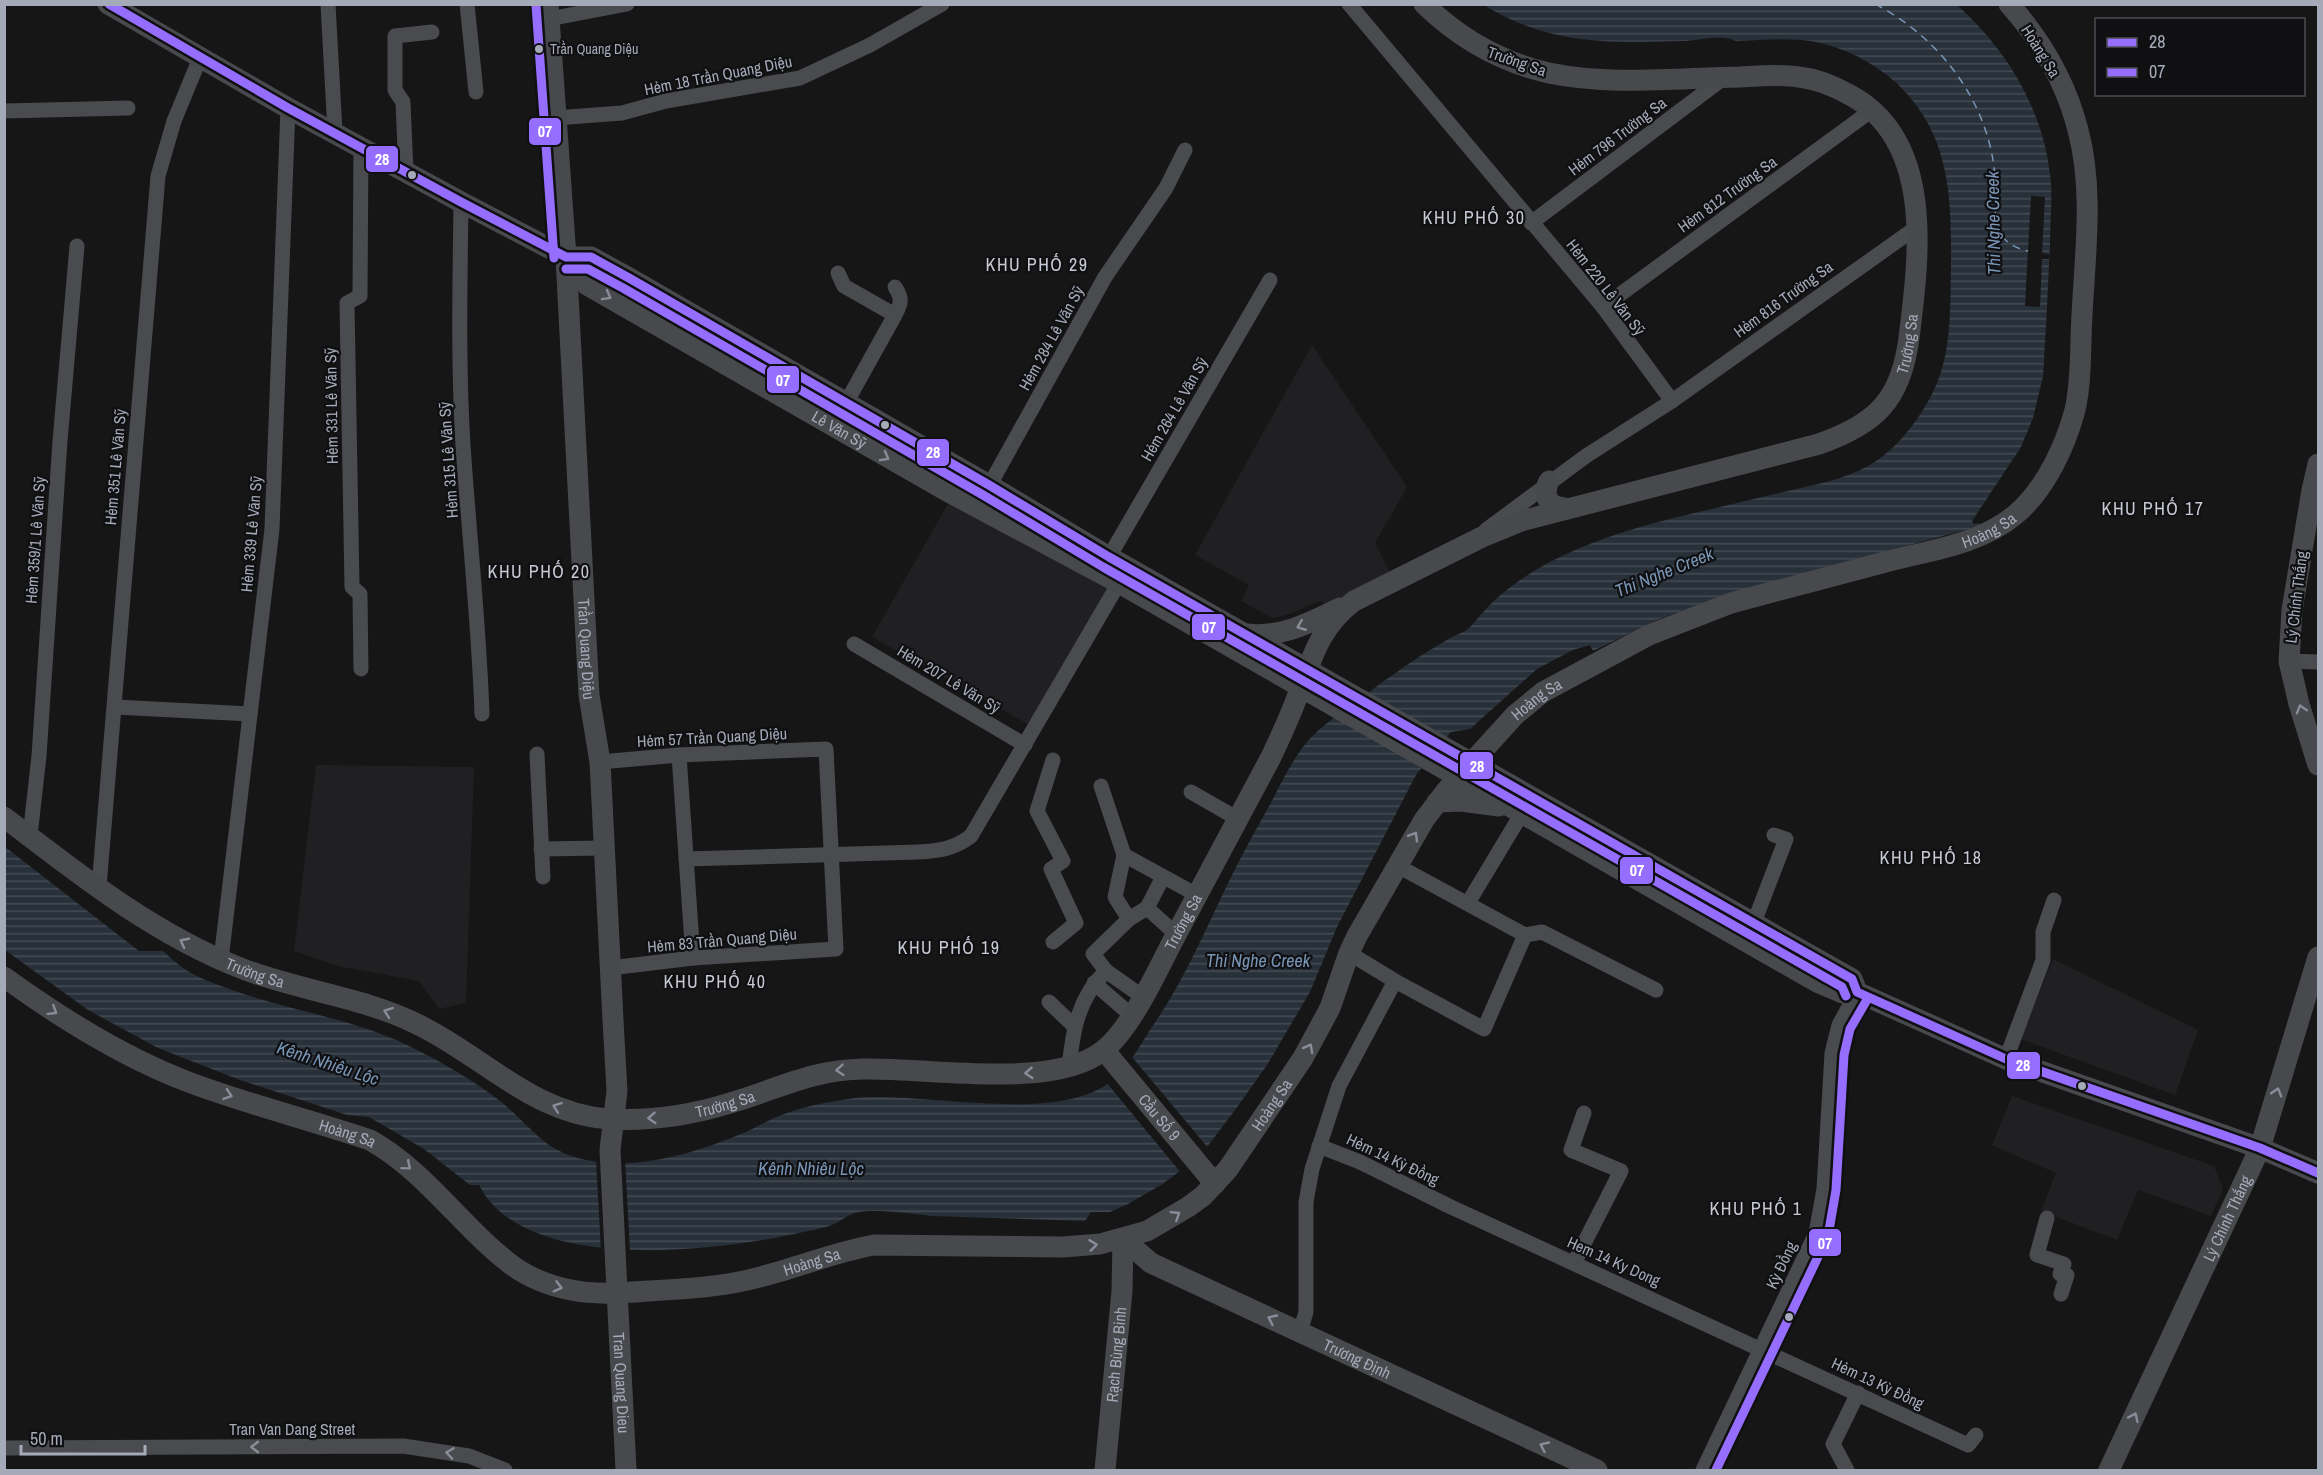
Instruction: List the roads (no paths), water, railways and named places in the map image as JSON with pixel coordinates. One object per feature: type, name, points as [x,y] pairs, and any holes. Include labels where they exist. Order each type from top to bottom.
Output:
[{"type":"street","points":[[108,4],[288,108],[460,202],[566,256]]},
{"type":"street","points":[[328,4],[335,132]]},
{"type":"street","points":[[467,4],[476,92]]},
{"type":"street","points":[[548,12],[627,4]]},
{"type":"street","name":"Hẻm 18 Trần Quang Diệu","points":[[555,118],[622,113],[666,101],[800,78],[870,45],[942,4]]},
{"type":"street","name":"Hẻm 220 Lê Văn Sỹ","points":[[1349,4],[1603,307],[1624,339],[1672,401]]},
{"type":"street","name":"Trường Sa","points":[[4,817],[156,926],[221,960],[249,971],[406,1019],[441,1036],[525,1093],[578,1114],[614,1119],[661,1117],[709,1110],[804,1077],[833,1071],[864,1069],[1026,1073],[1069,1067],[1087,1060],[1104,1050],[1117,1036],[1143,997],[1271,757],[1321,636],[1334,619],[1354,601],[1466,545],[1521,521],[1839,437],[1870,421],[1889,401],[1903,370],[1912,315],[1917,226],[1914,191],[1904,155],[1896,139],[1872,110],[1839,89],[1808,79],[1777,76],[1596,79],[1551,73],[1505,60],[1487,52],[1455,31],[1424,4]]},
{"type":"street","name":"Hoàng Sa","points":[[4,977],[75,1024],[148,1064],[236,1098],[370,1140],[386,1149],[417,1174],[514,1267],[532,1277],[571,1290],[618,1293],[683,1290],[758,1278],[849,1250],[874,1245],[1063,1246],[1100,1244],[1147,1231],[1195,1202],[1215,1184],[1244,1149],[1303,1058],[1330,1008],[1349,953],[1396,865],[1437,802],[1515,715],[1543,692],[1635,641],[1731,603],[1973,538],[1989,532],[2015,514],[2038,490],[2067,432],[2078,392],[2087,223],[2086,178],[2079,131],[2064,88],[2036,38],[2009,4]]},
{"type":"street","name":"Trần Quang Diệu","points":[[548,12],[566,256],[590,695],[600,762],[617,1091],[610,1150],[618,1293]]},
{"type":"street","points":[[406,172],[403,102],[395,90],[395,36],[432,32]]},
{"type":"street","name":"Hẻm 351 Lê Văn Sỹ","points":[[99,887],[158,176],[174,121],[200,58]]},
{"type":"street","name":"Hẻm 796 Trường Sa","points":[[1531,223],[1725,77]]},
{"type":"street","points":[[9,111],[128,108]]},
{"type":"street","name":"Hẻm 339 Lê Văn Sỹ","points":[[221,960],[272,529],[288,108]]},
{"type":"street","name":"Hẻm 812 Trường Sa","points":[[1603,307],[1872,110]]},
{"type":"street","name":"Hẻm 331 Lê Văn Sỹ","points":[[361,146],[360,296],[347,303],[352,587],[360,594],[361,669]]},
{"type":"street","name":"Hẻm 284 Lê Văn Sỹ","points":[[977,508],[1105,277],[1166,189],[1185,150]]},
{"type":"street","name":"Hẻm 315 Lê Văn Sỹ","points":[[460,202],[459,327],[463,443],[479,642],[482,714]]},
{"type":"street","name":"Hẻm 816 Trường Sa","points":[[1672,401],[1917,226]]},
{"type":"street","name":"Hẻm 359/1 Lê Văn Sỹ","points":[[30,836],[39,756],[60,441],[77,246]]},
{"type":"street","name":"Lê Văn Sỹ","points":[[566,256],[591,257],[989,485],[1109,557],[1123,576],[1304,679]]},
{"type":"street","name":"Lê Văn Sỹ","points":[[566,256],[587,285],[977,508],[1243,633],[1304,679]]},
{"type":"street","points":[[838,273],[844,286],[895,315]]},
{"type":"street","name":"Hẻm 264 Lê Văn Sỹ","points":[[1109,557],[1270,280]]},
{"type":"street","points":[[846,404],[901,303],[901,296],[895,287]]},
{"type":"street","points":[[1466,545],[1549,482],[1672,401]]},
{"type":"street","name":"Lý Chính Thắng","points":[[2319,464],[2310,499],[2292,610],[2289,661],[2299,704],[2319,765]]},
{"type":"street","points":[[1549,482],[1546,490],[1547,499],[1553,506],[1564,508]]},
{"type":"street","points":[[686,859],[942,850],[960,845],[971,836],[1123,576]]},
{"type":"street","points":[[1243,633],[1287,632],[1354,601]]},
{"type":"street","name":"Hẻm 207 Lê Văn Sỹ","points":[[854,644],[1025,746]]},
{"type":"street","points":[[2289,661],[2319,662]]},
{"type":"street","points":[[1304,679],[1464,770],[1852,980],[1857,992]]},
{"type":"street","points":[[115,707],[250,714]]},
{"type":"street","name":"Hẻm 57 Trần Quang Diệu","points":[[600,762],[679,755],[826,749],[831,854]]},
{"type":"street","points":[[537,754],[543,877]]},
{"type":"street","points":[[679,755],[693,958]]},
{"type":"street","points":[[1053,760],[1037,811],[1063,861],[1051,869],[1076,923],[1053,942]]},
{"type":"street","points":[[1464,770],[1518,811],[1817,982],[1843,993],[1857,992],[2006,1059],[2260,1148],[2319,1173]]},
{"type":"street","points":[[1101,786],[1124,855],[1114,897],[1129,919]]},
{"type":"street","points":[[1191,792],[1238,819]]},
{"type":"street","points":[[1437,802],[1472,802],[1518,811]]},
{"type":"street","points":[[1468,903],[1518,811]]},
{"type":"street","points":[[1753,925],[1786,839],[1774,835]]},
{"type":"street","points":[[541,849],[604,848]]},
{"type":"street","name":"Hẻm 83 Trần Quang Diệu","points":[[610,968],[693,958],[836,949],[831,854]]},
{"type":"street","points":[[1124,855],[1197,895]]},
{"type":"street","points":[[1396,865],[1525,935],[1542,932],[1656,990]]},
{"type":"street","points":[[1143,997],[1106,971],[1093,954],[1129,919],[1147,908],[1163,877]]},
{"type":"street","points":[[2006,1059],[2043,960],[2043,932],[2054,900]]},
{"type":"street","points":[[1147,908],[1176,934]]},
{"type":"street","points":[[1349,953],[1395,981],[1484,1029],[1525,935]]},
{"type":"street","name":"Lý Chính Thắng","points":[[2109,1470],[2260,1148],[2319,957]]},
{"type":"street","points":[[1069,1067],[1074,1026],[1094,982],[1106,971]]},
{"type":"street","points":[[1300,1332],[1306,1312],[1306,1202],[1319,1146],[1339,1086],[1373,1027],[1395,981]]},
{"type":"street","points":[[1094,982],[1131,1015]]},
{"type":"street","name":"Kỳ Ðồng","points":[[1703,1470],[1816,1233],[1824,1189],[1832,1053],[1839,1025],[1857,992]]},
{"type":"street","points":[[1049,1002],[1074,1026]]},
{"type":"street","name":"Cầu Số 9","points":[[1104,1050],[1215,1184]]},
{"type":"street","points":[[1574,1263],[1621,1171],[1571,1149],[1584,1113]]},
{"type":"street","name":"Hem 14 Ky Dong","points":[[1319,1146],[1360,1162],[1450,1207],[1762,1348]]},
{"type":"street","points":[[2047,1218],[2037,1255],[2064,1264],[2060,1274],[2067,1275],[2061,1294]]},
{"type":"street","name":"Trương Định","points":[[1123,1239],[1151,1263],[1597,1470]]},
{"type":"street","name":"Rạch Bùng Binh","points":[[1105,1470],[1122,1291],[1123,1239]]},
{"type":"street","name":"Tran Quang Dieu","points":[[618,1293],[626,1470]]},
{"type":"street","name":"Hẻm 13 Kỳ Ðồng","points":[[1762,1348],[1968,1445],[1976,1435]]},
{"type":"street","points":[[1847,1470],[1833,1444],[1858,1393]]},
{"type":"street","name":"Tran Van Dang Street","points":[[4,1448],[403,1446],[469,1456],[505,1470]]},
{"type":"water","name":"Thi Nghe Creek","points":[[1484,5],[1957,5],[1991,41],[2019,81],[2030,103],[2046,149],[2051,191],[2048,276],[2043,376],[2033,418],[2021,447],[1972,521],[1974,524],[1979,523],[1980,526],[1728,594],[1657,620],[1593,651],[1590,645],[1573,650],[1537,669],[1470,729],[1451,732],[1416,775],[1337,927],[1310,992],[1267,1065],[1207,1147],[1161,1185],[1110,1212],[1091,1212],[1085,1221],[932,1216],[871,1211],[852,1214],[819,1229],[725,1245],[628,1250],[580,1245],[538,1233],[503,1214],[479,1185],[470,1185],[424,1149],[369,1117],[347,1115],[240,1080],[158,1048],[88,1010],[5,950],[4,846],[139,951],[163,951],[188,972],[213,983],[256,998],[352,1024],[399,1041],[442,1063],[481,1087],[538,1136],[558,1150],[571,1156],[605,1163],[645,1162],[704,1148],[784,1114],[838,1100],[884,1097],[1028,1104],[1062,1101],[1091,1093],[1115,1078],[1136,1052],[1177,987],[1239,862],[1291,765],[1310,738],[1325,725],[1411,662],[1468,629],[1493,602],[1516,583],[1576,550],[1643,526],[1847,476],[1868,466],[1887,453],[1903,437],[1924,408],[1937,383],[1946,351],[1950,318],[1951,240],[1948,187],[1943,162],[1924,116],[1908,95],[1887,75],[1847,52],[1814,42],[1786,39],[1736,41],[1716,37],[1654,42],[1580,39],[1532,28]]},
{"type":"place","name":"Trần Quang Diệu","points":[[539,49]]},
{"type":"district","name":"KHU PHỐ 30","points":[[1474,217]]},
{"type":"district","name":"KHU PHỐ 29","points":[[1037,264]]},
{"type":"district","name":"KHU PHỐ 17","points":[[2153,508]]},
{"type":"district","name":"KHU PHỐ 20","points":[[539,571]]},
{"type":"district","name":"KHU PHỐ 18","points":[[1931,857]]},
{"type":"district","name":"KHU PHỐ 19","points":[[949,947]]},
{"type":"district","name":"KHU PHỐ 40","points":[[715,981]]},
{"type":"district","name":"KHU PHỐ 1","points":[[1756,1208]]},
{"type":"water label","name":"Kênh Nhiêu Lộc","points":[[328,1063]]},
{"type":"water label","name":"Kênh Nhiêu Lộc","points":[[811,1168]]}]
